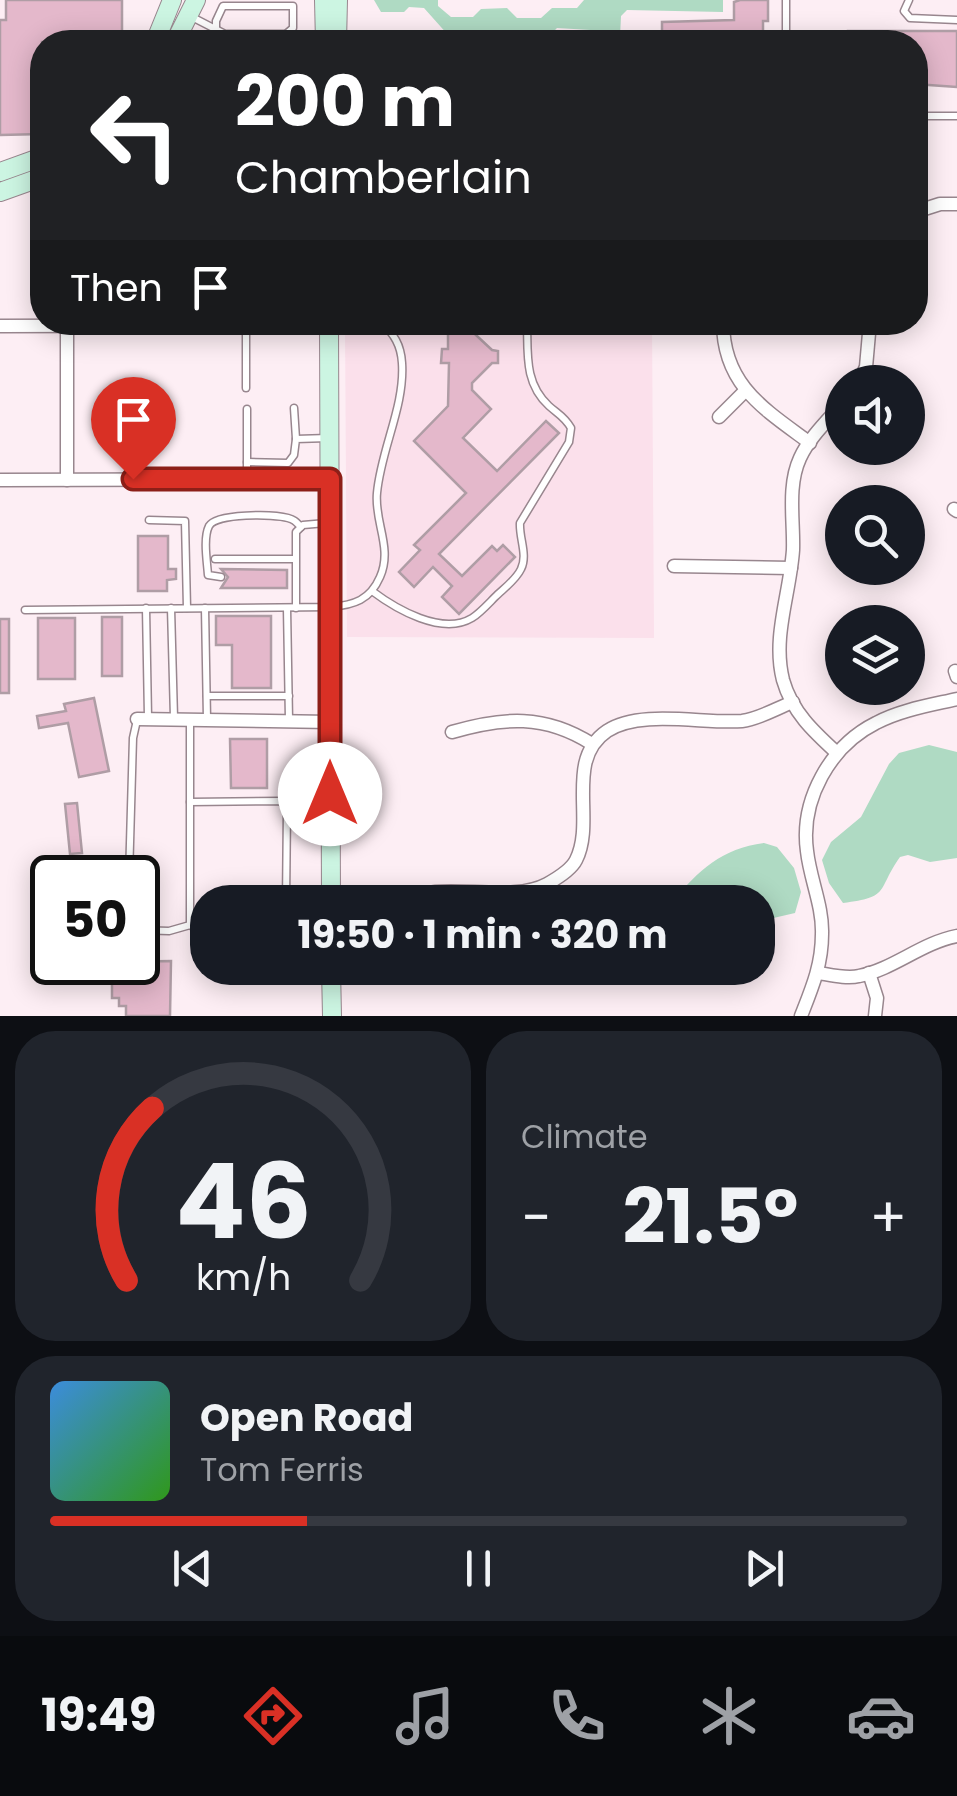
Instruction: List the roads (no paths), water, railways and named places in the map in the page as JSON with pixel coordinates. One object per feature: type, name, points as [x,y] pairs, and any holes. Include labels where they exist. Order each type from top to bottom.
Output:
[{"type":"main road","points":[[160,30],[172,0]]},
{"type":"main road","points":[[324,0],[325,30]]},
{"type":"main road","points":[[337,30],[338,0]]},
{"type":"main road","points":[[0,172],[30,161]]},
{"type":"main road","points":[[0,192],[30,181]]},
{"type":"main road","points":[[329,335],[331,885]]},
{"type":"main road","points":[[331,985],[332,1016]]},
{"type":"street","points":[[928,208],[957,204]]},
{"type":"street","points":[[0,326],[30,325]]},
{"type":"street","points":[[67,335],[67,480]]},
{"type":"street","points":[[723,335],[729,367],[746,390],[760,406],[810,443]]},
{"type":"street","points":[[866,365],[869,335]]},
{"type":"street","points":[[720,417],[746,390]]},
{"type":"street","points":[[825,425],[798,460],[792,499],[791,568],[779,637],[783,680],[792,702],[817,736],[838,754]]},
{"type":"street","points":[[0,480],[330,479]]},
{"type":"street","points":[[674,566],[791,568]]},
{"type":"street","points":[[802,1016],[819,973],[822,938],[806,848],[813,794],[844,744],[876,722],[957,698]]},
{"type":"street","points":[[545,885],[576,860],[584,766],[592,744],[624,720],[747,721],[792,702]]},
{"type":"street","points":[[143,719],[330,722]]},
{"type":"street","points":[[452,732],[492,720],[546,723],[574,732],[592,744]]},
{"type":"street","points":[[819,973],[855,978],[934,940],[957,936]]},
{"type":"street","points":[[870,973],[878,998],[875,1016]]},
{"type":"lane","points":[[786,0],[786,30]]},
{"type":"lane","points":[[909,0],[904,11],[910,18],[957,20]]},
{"type":"lane","points":[[213,30],[223,6],[293,6],[291,30]]},
{"type":"lane","points":[[192,8],[206,30]]},
{"type":"lane","points":[[928,116],[957,116]]},
{"type":"lane","points":[[246,335],[246,388]]},
{"type":"lane","points":[[24,610],[330,607],[357,602],[372,591],[382,573],[385,552],[376,515],[378,478],[403,368],[399,345],[392,335]]},
{"type":"lane","points":[[372,591],[397,610],[419,619],[462,622],[474,617],[522,568],[520,523],[569,442],[572,428],[535,390],[528,375],[528,335]]},
{"type":"lane","points":[[247,462],[288,463],[294,455],[296,439],[294,408]]},
{"type":"lane","points":[[247,409],[247,478]]},
{"type":"lane","points":[[296,439],[329,438]]},
{"type":"lane","points":[[221,577],[208,575],[208,529],[212,521],[220,517],[292,518],[301,527]]},
{"type":"lane","points":[[150,520],[185,521],[186,608]]},
{"type":"lane","points":[[289,721],[291,577],[296,532],[301,527],[330,522]]},
{"type":"lane","points":[[216,559],[296,558]]},
{"type":"lane","points":[[129,855],[132,738],[143,719],[146,608]]},
{"type":"lane","points":[[171,608],[174,719]]},
{"type":"lane","points":[[205,608],[207,720]]},
{"type":"lane","points":[[207,696],[289,696]]},
{"type":"lane","points":[[190,720],[190,885]]},
{"type":"lane","points":[[190,802],[281,801],[287,809],[286,885]]},
{"type":"lane","points":[[160,931],[190,926]]}]
